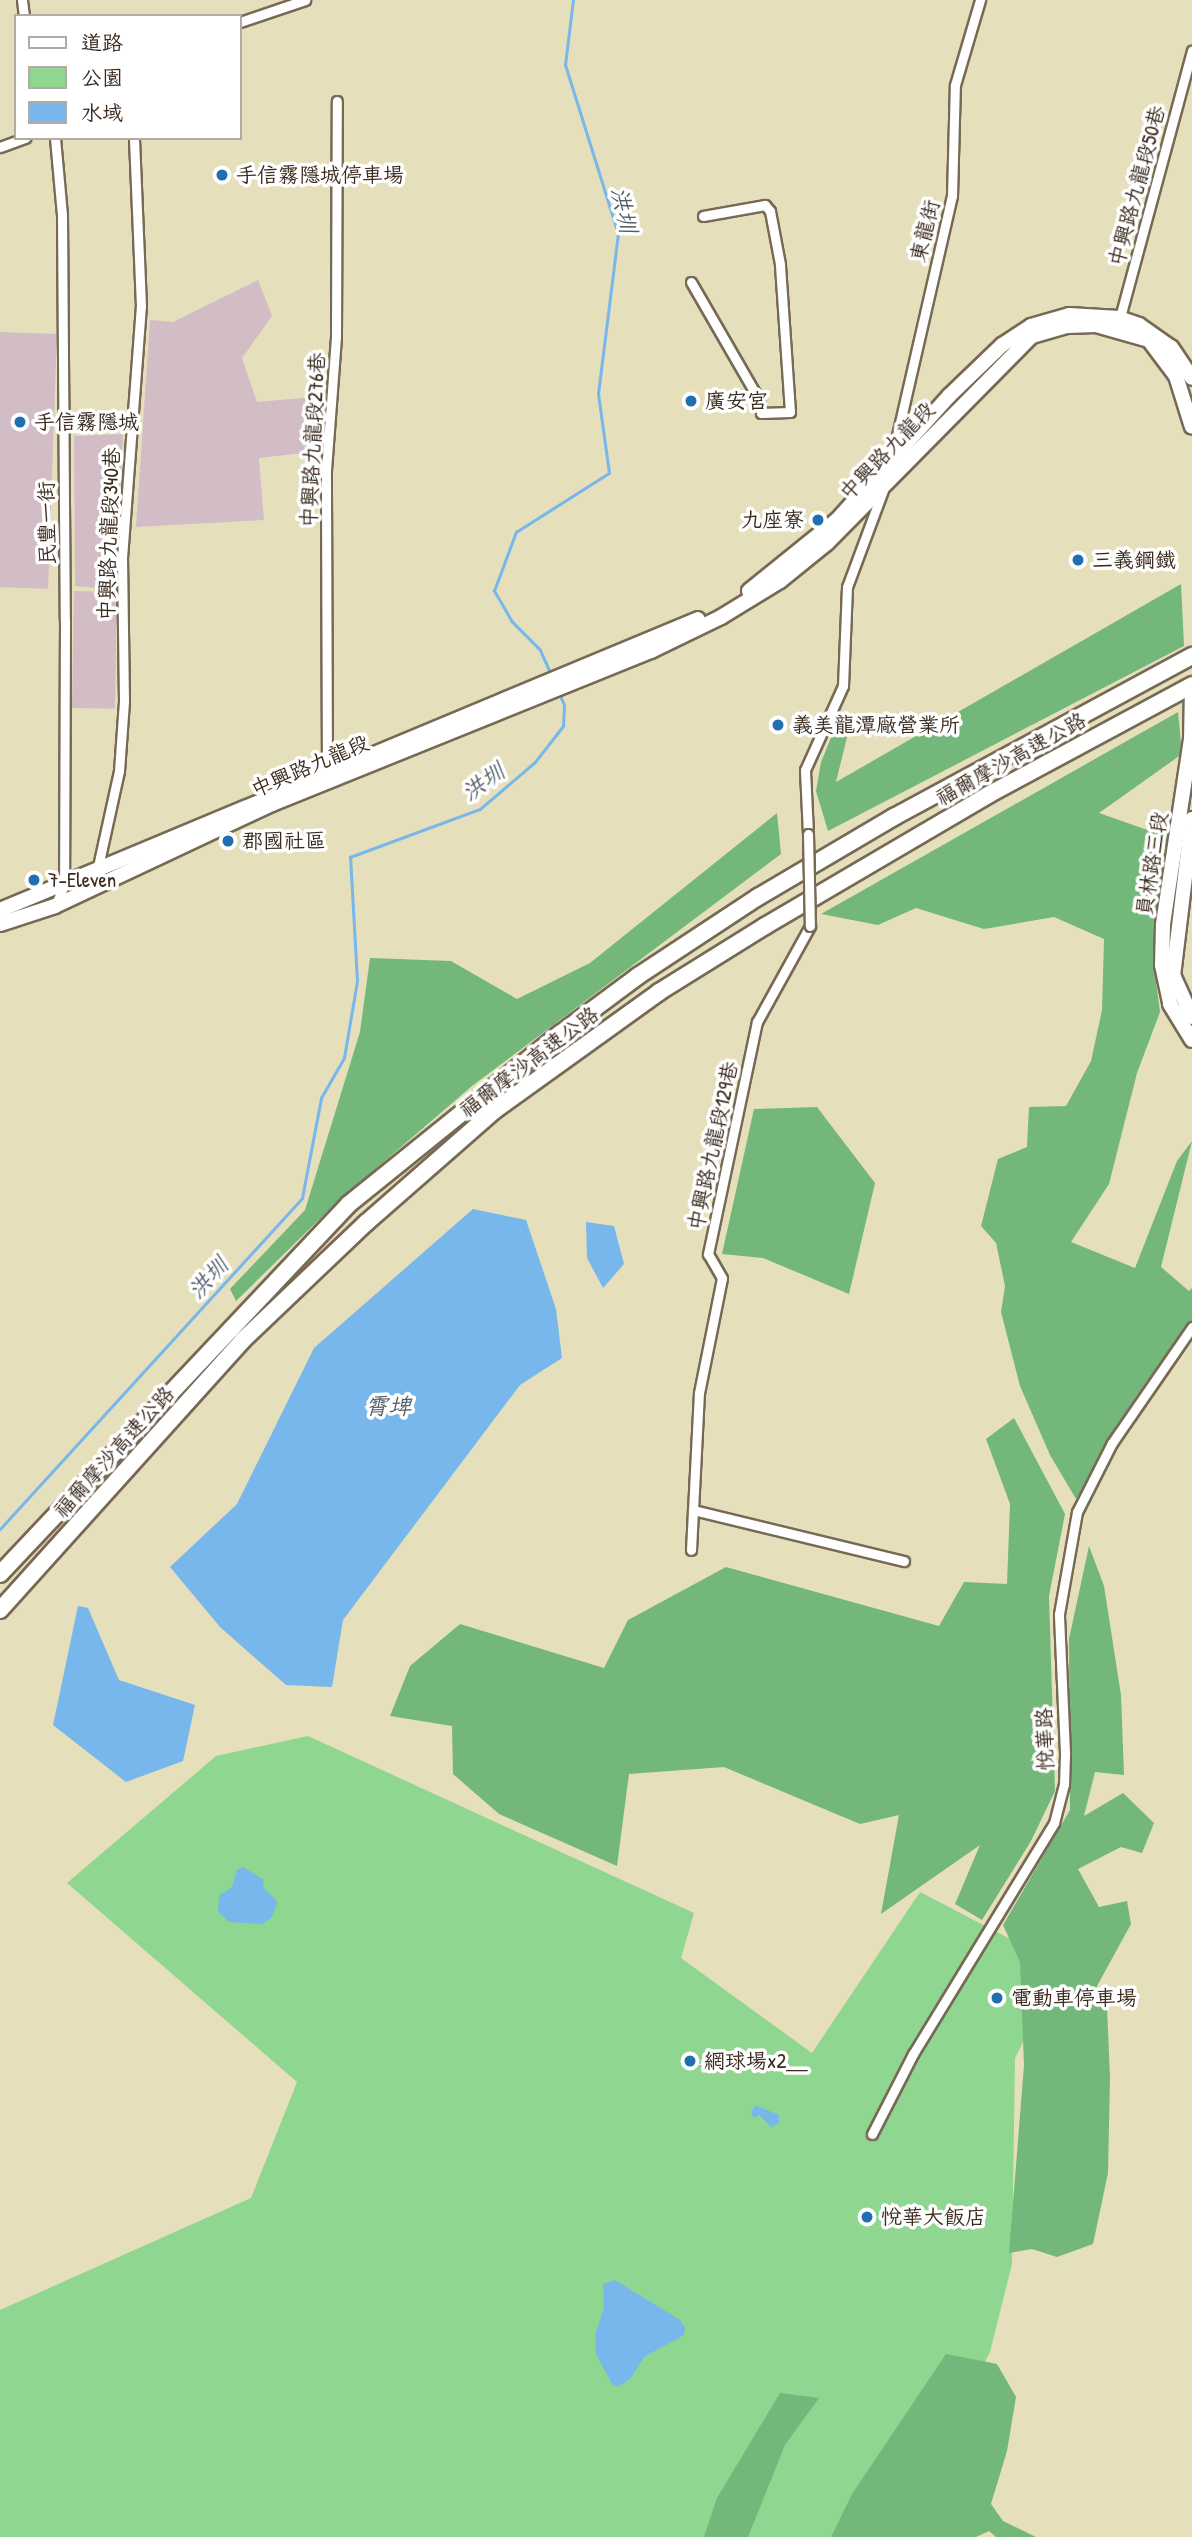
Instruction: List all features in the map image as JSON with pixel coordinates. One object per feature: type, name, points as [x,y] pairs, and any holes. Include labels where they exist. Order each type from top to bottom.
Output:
[{"type":"highway","name":"福爾摩沙高速公路","points":[[0,1574],[349,1204],[560,1034],[638,976],[770,890],[894,817],[1192,656]]},
{"type":"highway","name":"福爾摩沙高速公路","points":[[0,1610],[243,1340],[366,1223],[495,1110],[659,992],[765,926],[988,794],[1192,687]]},
{"type":"main road","name":"中興路九龍段","points":[[566,678],[651,651],[780,581],[827,543],[1002,345],[1031,326],[1069,315],[1118,324],[1149,341],[1176,376],[1192,428]]},
{"type":"main road","name":"中興路九龍段","points":[[0,910],[566,678],[715,612],[753,588],[837,520],[1032,336],[1068,326],[1139,325],[1171,347],[1192,378]]},
{"type":"main road","name":"員林路三段","points":[[1192,687],[1191,739],[1163,925],[1162,965],[1170,1004],[1192,1040]]},
{"type":"main road","name":"中興路九龍段","points":[[0,924],[55,906],[328,776]]},
{"type":"main road","name":"員林路三段","points":[[1192,819],[1174,975],[1192,1017]]},
{"type":"street","points":[[242,21],[305,0]]},
{"type":"street","name":"東龍街","points":[[889,470],[951,196],[955,85],[980,0]]},
{"type":"street","name":"中興路九龍段50巷","points":[[1118,324],[1192,51]]},
{"type":"street","name":"中興路九龍段276巷","points":[[328,776],[326,470],[336,336],[337,102]]},
{"type":"street","points":[[0,147],[19,140]]},
{"type":"street","name":"民豐一街","points":[[55,140],[62,215],[64,885],[55,906]]},
{"type":"street","name":"中興路九龍段340巷","points":[[97,887],[97,869],[119,771],[124,701],[122,558],[141,306],[134,140]]},
{"type":"street","points":[[691,282],[759,400],[761,413],[790,412],[780,264],[770,211],[765,205],[703,216]]},
{"type":"street","name":"中興路九龍段129巷","points":[[691,1550],[699,1392],[722,1278],[708,1254],[757,1022],[810,926],[805,769],[843,686],[847,587],[889,470]]},
{"type":"street","name":"悅華路","points":[[872,2134],[913,2054],[1054,1823],[1064,1784],[1065,1753],[1059,1614],[1077,1512],[1106,1451],[1192,1327]]},
{"type":"street","points":[[693,1510],[904,1562]]},
{"type":"shaded area","points":[[258,280],[272,316],[242,358],[257,402],[313,397],[313,452],[259,458],[264,520],[136,527],[150,320],[173,322]]},
{"type":"shaded area","points":[[0,332],[57,334],[48,589],[0,587]]},
{"type":"shaded area","points":[[123,434],[115,590],[75,586],[74,436]]},
{"type":"shaded area","points":[[74,591],[117,592],[115,709],[72,708]]},
{"type":"green space","points":[[1181,584],[1184,646],[828,831],[816,791],[821,762],[838,721],[850,725],[836,782]]},
{"type":"green space","points":[[1178,712],[1182,754],[1099,813],[1176,840],[1156,981],[1160,1012],[1137,1073],[1109,1184],[1071,1242],[1135,1268],[1177,1161],[1192,1141],[1161,1267],[1189,1291],[1192,1288],[1192,1320],[1076,1499],[1050,1455],[1020,1386],[1001,1312],[1005,1286],[996,1243],[981,1226],[998,1159],[1027,1147],[1029,1107],[1066,1106],[1091,1061],[1102,1010],[1104,939],[1054,917],[984,929],[916,908],[878,925],[821,914]]},
{"type":"green space","points":[[777,813],[781,854],[472,1086],[336,1203],[236,1301],[230,1289],[305,1210],[360,1032],[370,958],[451,961],[517,999],[590,963]]},
{"type":"green space","points":[[817,1107],[875,1183],[849,1294],[763,1258],[722,1254],[754,1109]]},
{"type":"green space","points":[[1014,1418],[1065,1514],[1049,1596],[1055,1791],[1031,1841],[982,1920],[955,1904],[980,1845],[881,1914],[899,1815],[860,1824],[724,1767],[629,1774],[617,1866],[499,1814],[453,1774],[452,1726],[390,1716],[410,1666],[460,1624],[604,1668],[628,1620],[726,1567],[939,1626],[964,1582],[1007,1584],[1010,1504],[986,1439]]},
{"type":"green space","points":[[1089,1546],[1104,1586],[1121,1695],[1124,1775],[1095,1772],[1084,1816],[1123,1793],[1154,1823],[1142,1853],[1121,1847],[1078,1869],[1099,1907],[1127,1901],[1131,1924],[1097,1986],[1107,2008],[1110,2077],[1108,2173],[1093,2244],[1057,2257],[1032,2249],[1009,2253],[1024,2065],[1020,1962],[1003,1925],[1070,1810],[1069,1639]]},
{"type":"green space","points":[[308,1736],[694,1913],[681,1958],[812,2053],[920,1892],[1062,1966],[1015,2058],[1012,2264],[990,2352],[895,2537],[0,2537],[0,2310],[251,2198],[297,2082],[67,1883],[216,1756]]},
{"type":"green space","points":[[946,2354],[997,2364],[1016,2397],[1007,2451],[991,2504],[1003,2521],[1036,2537],[996,2537],[989,2531],[976,2537],[831,2537],[852,2494]]},
{"type":"green space","points":[[780,2393],[819,2398],[785,2445],[748,2537],[704,2537],[717,2498]]},
{"type":"water","name":"霄埤","points":[[473,1209],[526,1220],[556,1309],[562,1358],[520,1385],[343,1620],[332,1687],[286,1685],[220,1627],[170,1567],[237,1504],[314,1348]]},
{"type":"water","points":[[586,1222],[614,1226],[624,1264],[603,1288],[587,1258]]},
{"type":"water","points":[[78,1606],[88,1608],[119,1680],[195,1705],[183,1761],[126,1782],[53,1725]]},
{"type":"water","points":[[243,1867],[264,1880],[263,1887],[278,1902],[271,1918],[262,1924],[229,1922],[218,1912],[219,1896],[232,1887],[237,1870]]},
{"type":"water","points":[[755,2105],[779,2115],[779,2123],[771,2127],[759,2115],[754,2118],[751,2113]]},
{"type":"water","points":[[615,2280],[680,2320],[685,2328],[684,2335],[644,2357],[630,2379],[618,2387],[612,2384],[596,2354],[595,2334],[604,2309],[603,2284]]},
{"type":"waterway","name":"洪圳","points":[[551,675],[540,650],[512,622],[494,591],[516,532],[609,473],[598,394],[618,234],[565,65],[573,0]]},
{"type":"waterway","name":"洪圳","points":[[0,1529],[302,1198],[321,1098],[344,1058],[357,981],[350,857],[480,809],[535,762],[563,726],[564,705],[559,694]]},
{"type":"place","name":"手信霧隱城停車場","points":[[222,175]]},
{"type":"place","name":"廣安宮","points":[[691,401]]},
{"type":"place","name":"手信霧隱城","points":[[20,422]]},
{"type":"place","name":"九座寮","points":[[818,520]]},
{"type":"place","name":"三義鋼鐵","points":[[1078,560]]},
{"type":"place","name":"義美龍潭廠營業所","points":[[778,725]]},
{"type":"place","name":"郡國社區","points":[[228,841]]},
{"type":"place","name":"7-Eleven","points":[[34,880]]},
{"type":"place","name":"電動車停車場","points":[[997,1998]]},
{"type":"place","name":"網球場x2＿","points":[[690,2061]]},
{"type":"place","name":"悅華大飯店","points":[[867,2217]]}]
